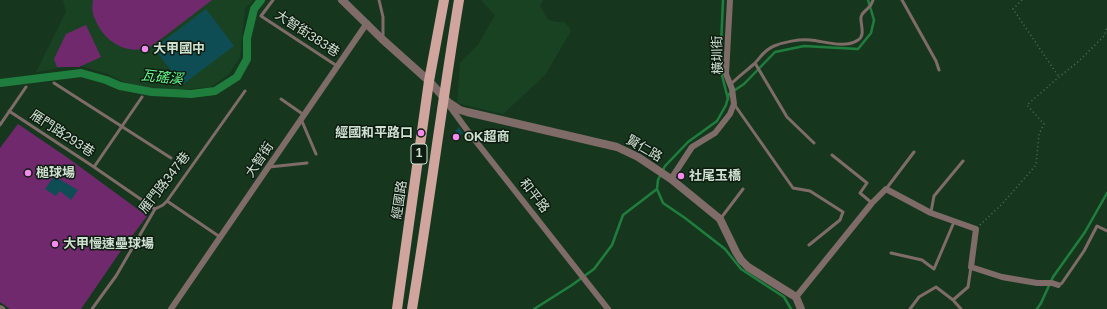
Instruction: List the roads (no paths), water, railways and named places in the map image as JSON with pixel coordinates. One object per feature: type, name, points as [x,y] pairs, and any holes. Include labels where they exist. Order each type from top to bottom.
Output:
[{"type":"main road","name":"經國路","points":[[397,309],[430,81],[444,0]]},
{"type":"main road","name":"1","points":[[412,309],[425,229],[443,97],[459,0]]},
{"type":"street","points":[[342,0],[382,39],[430,81]]},
{"type":"street","name":"橫圳街","points":[[730,0],[726,74],[732,87],[734,102]]},
{"type":"street","name":"大智街","points":[[171,309],[367,23]]},
{"type":"street","name":"賢仁路","points":[[430,81],[443,97],[453,106],[467,112],[617,147],[638,157],[671,179],[720,219],[736,252],[748,267],[796,297]]},
{"type":"street","name":"和平路","points":[[443,97],[467,130],[608,309]]},
{"type":"street","points":[[671,179],[692,147],[715,133],[730,114],[734,102]]},
{"type":"street","points":[[801,309],[796,297],[872,203],[886,189],[931,213],[976,229],[971,267],[1002,278],[1052,282],[1058,285]]},
{"type":"lane","name":"大智街383巷","points":[[273,0],[261,16],[338,66]]},
{"type":"lane","points":[[379,0],[384,17],[382,39]]},
{"type":"lane","points":[[732,87],[767,49],[780,44],[809,40],[842,44],[857,40],[862,34],[861,16],[864,11],[870,7],[873,0]]},
{"type":"lane","points":[[902,0],[936,61],[939,70]]},
{"type":"lane","points":[[755,63],[787,117],[814,143]]},
{"type":"lane","points":[[54,83],[171,158]]},
{"type":"lane","name":"雁門路293巷","points":[[0,125],[26,87]]},
{"type":"lane","name":"雁門路347巷","points":[[92,309],[116,276],[155,209],[167,201],[245,91]]},
{"type":"lane","name":"雁門路293巷","points":[[9,111],[94,167],[142,97]]},
{"type":"lane","points":[[281,99],[303,117],[316,154]]},
{"type":"lane","points":[[734,102],[793,188],[810,191],[843,212],[840,220],[809,245]]},
{"type":"lane","points":[[886,189],[914,152]]},
{"type":"lane","points":[[832,155],[867,184],[860,193],[872,203]]},
{"type":"lane","points":[[931,213],[934,196],[963,161]]},
{"type":"lane","points":[[268,167],[307,163]]},
{"type":"lane","points":[[94,167],[155,209]]},
{"type":"lane","points":[[720,219],[743,189]]},
{"type":"lane","points":[[167,201],[220,237]]},
{"type":"lane","points":[[891,253],[922,260],[934,269],[954,222]]},
{"type":"lane","points":[[1058,285],[1062,283],[1084,250],[1097,226],[1107,231]]},
{"type":"lane","points":[[953,300],[968,287],[971,267]]},
{"type":"lane","points":[[910,309],[920,297],[936,287],[953,300],[961,309]]},
{"type":"waterway","name":"瓦磘溪","points":[[0,83],[81,73],[106,80],[120,86],[152,92],[191,94],[215,91],[237,77],[247,59],[247,38],[254,9],[261,0]]},
{"type":"waterway","points":[[723,0],[720,68],[728,99]]},
{"type":"waterway","points":[[534,309],[594,269],[612,245],[623,215],[657,189],[658,180],[665,166],[688,142],[717,121],[726,105],[729,94],[744,84],[775,52],[804,46],[858,49],[871,33],[874,20],[868,0]]},
{"type":"waterway","points":[[657,189],[663,203],[725,249],[741,269],[784,297],[791,309]]},
{"type":"waterway","points":[[1037,309],[1053,277],[1085,232],[1107,193]]},
{"type":"place","name":"大甲國中","points":[[145,49]]},
{"type":"place","name":"經國和平路口","points":[[421,133]]},
{"type":"place","name":"OK超商","points":[[456,137]]},
{"type":"place","name":"槌球場","points":[[28,173]]},
{"type":"place","name":"社尾玉橋","points":[[681,176]]},
{"type":"place","name":"大甲慢速壘球場","points":[[55,244]]}]
